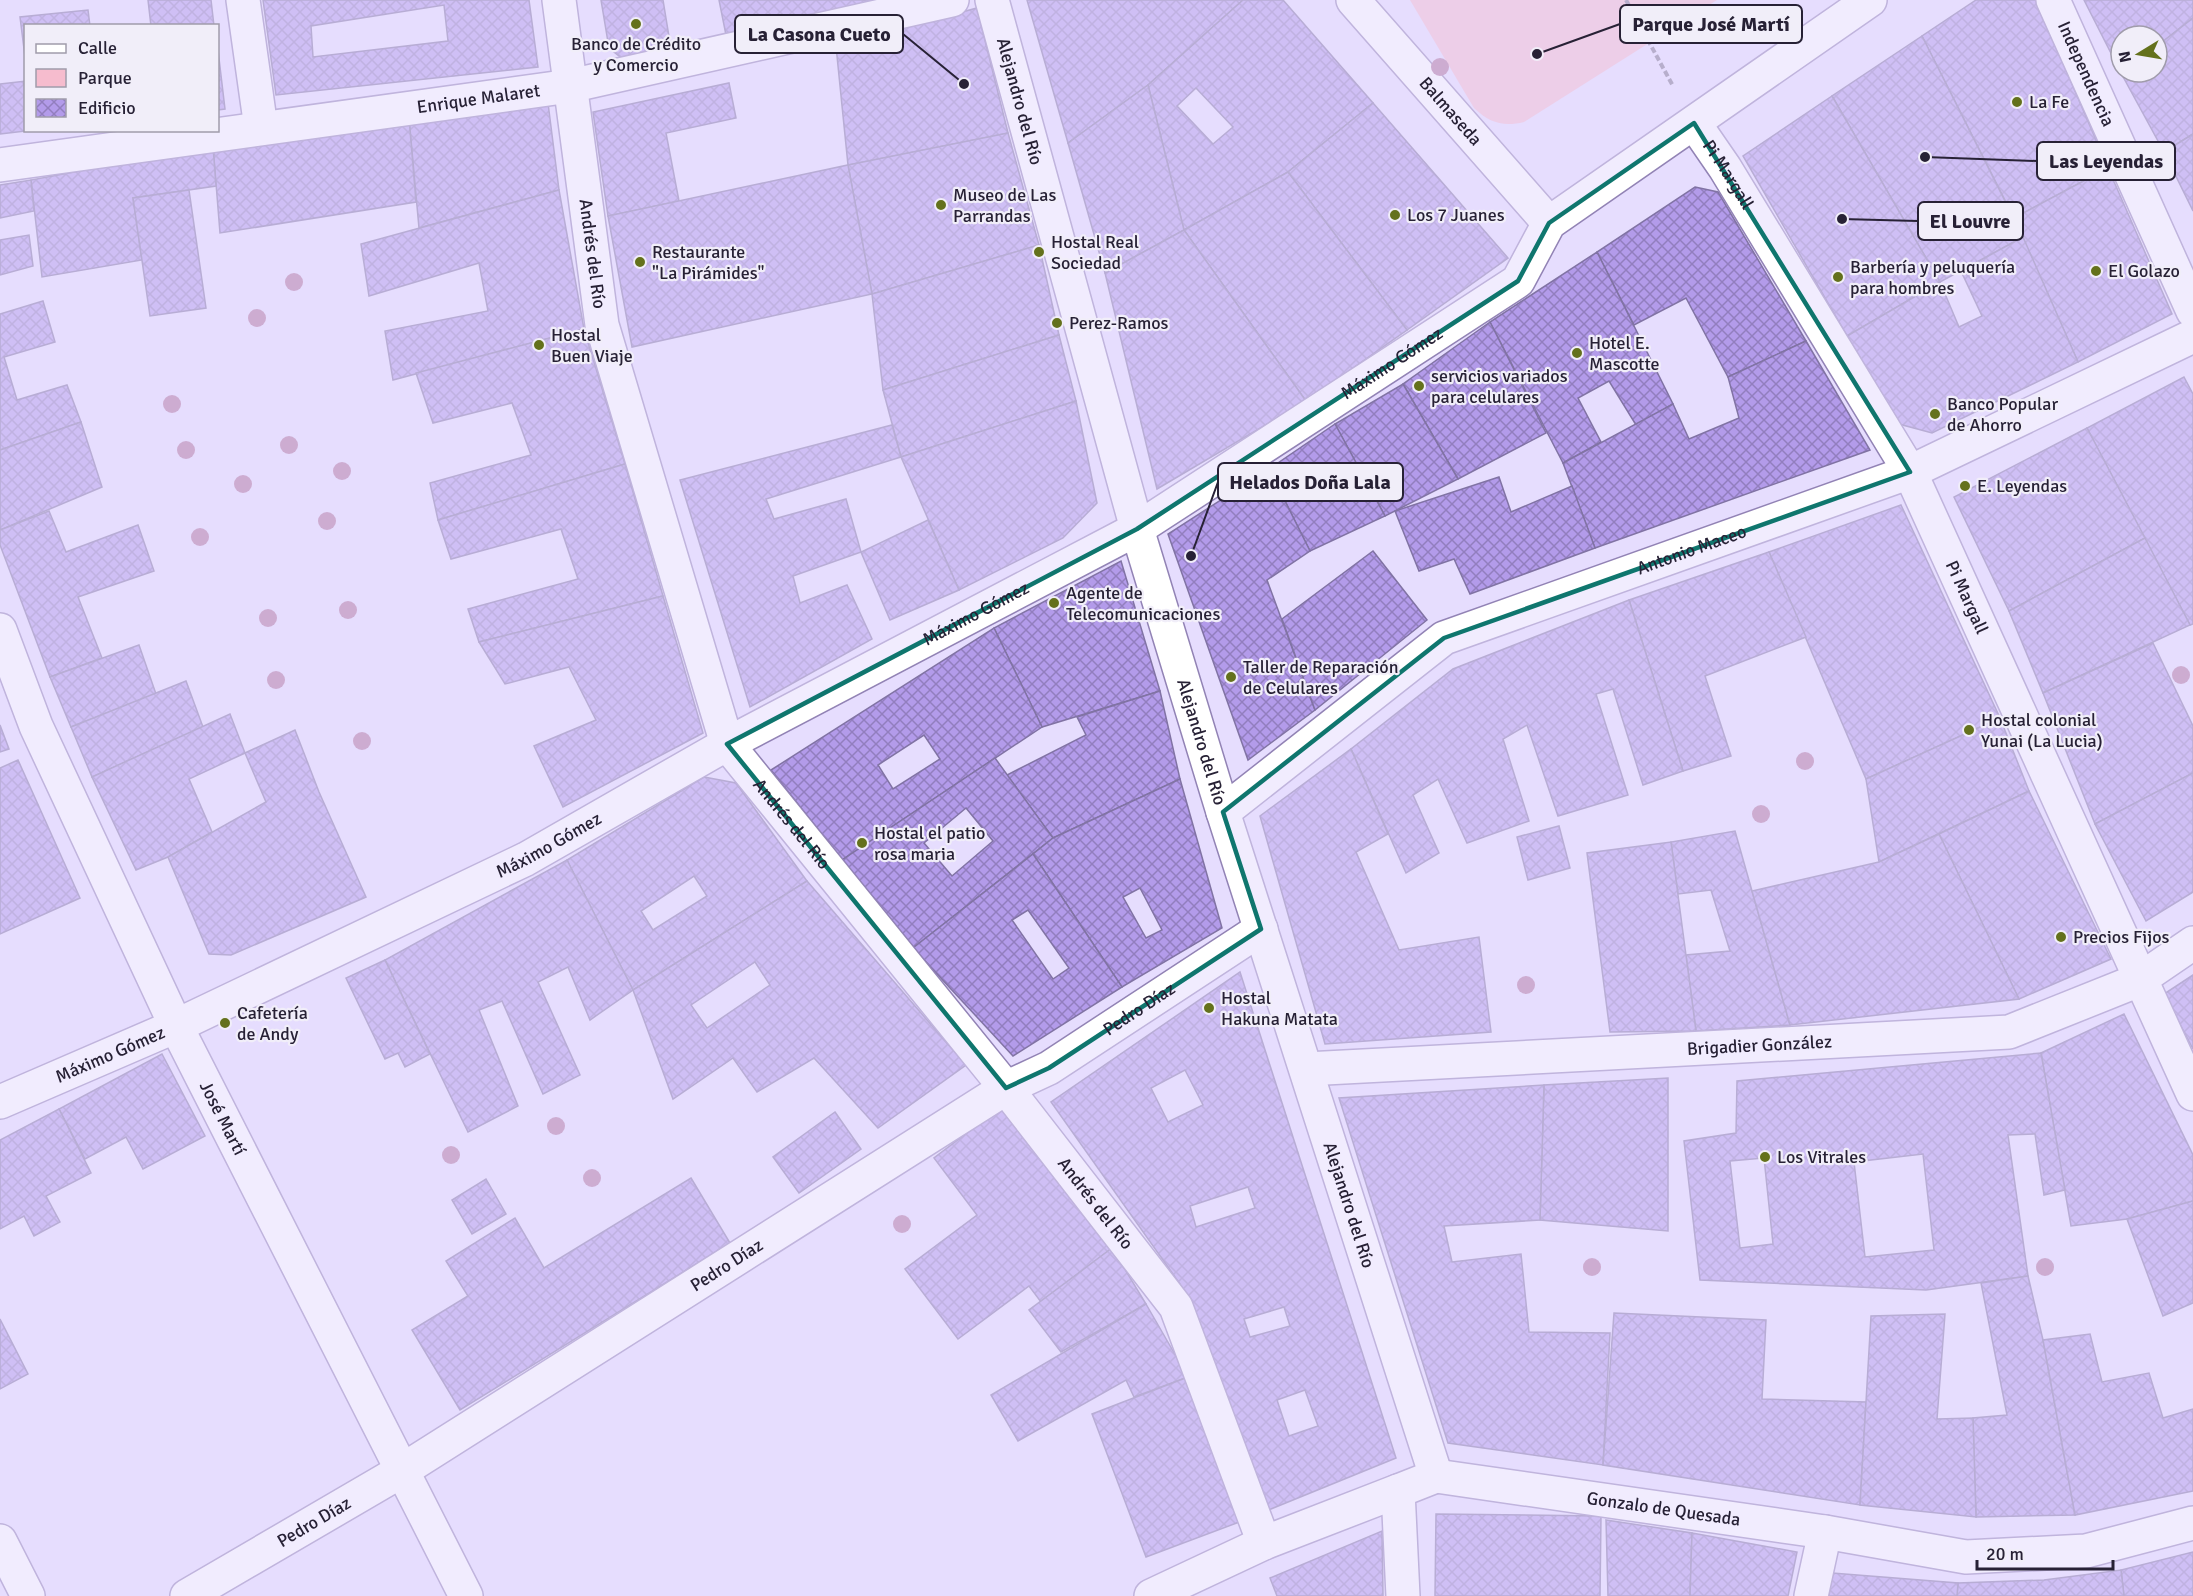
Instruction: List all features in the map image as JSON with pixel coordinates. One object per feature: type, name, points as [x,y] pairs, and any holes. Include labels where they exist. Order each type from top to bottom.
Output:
[{"type":"street","points":[[243,0],[261,128]]},
{"type":"street","name":"Andrés del Río","points":[[559,0],[602,325],[727,744],[1006,1088],[1176,1307],[1264,1543]]},
{"type":"street","name":"Enrique Malaret","points":[[0,165],[570,86],[952,0]]},
{"type":"street","name":"Alejandro del Río","points":[[992,0],[1137,529],[1223,812],[1436,1476]]},
{"type":"street","name":"Balmaseda","points":[[1353,0],[1549,223]]},
{"type":"street","name":"Máximo Gómez","points":[[0,1102],[176,1026],[526,859],[727,744],[1137,529],[1518,281],[1549,223],[1870,0]]},
{"type":"street","name":"Independencia","points":[[2053,0],[2193,311]]},
{"type":"street","name":"Pi Margall","points":[[1694,123],[1725,168],[1910,472],[2139,980],[2193,1094]]},
{"type":"street","name":"Antonio Maceo","points":[[1223,812],[1444,638],[1910,472],[2193,336]]},
{"type":"street","name":"José Martí","points":[[0,630],[36,726],[176,1026],[466,1596]]},
{"type":"street","name":"Pedro Díaz","points":[[187,1596],[403,1470],[1006,1088],[1049,1068],[1262,929]]},
{"type":"street","name":"Brigadier González","points":[[1306,1069],[2009,1032],[2139,980],[2193,943]]},
{"type":"street","name":"Gonzalo de Quesada","points":[[1151,1596],[1264,1543],[1436,1476],[1825,1532],[1966,1557],[2086,1551],[2193,1523]]},
{"type":"street","points":[[1398,1491],[1403,1596]]},
{"type":"street","points":[[1811,1596],[1825,1532]]},
{"type":"street","points":[[0,1541],[28,1596]]},
{"type":"path","points":[[1626,0],[1694,123]]},
{"type":"highlighted area","points":[[1694,123],[1910,472],[1444,638],[1223,812],[1261,929],[1049,1068],[1006,1088],[727,744],[1137,529],[1518,281],[1549,223]]},
{"type":"green space","points":[[1410,0],[1717,0],[1524,122],[1503,124],[1491,120],[1474,108]]},
{"type":"building","points":[[148,0],[211,0],[214,24],[151,24]]},
{"type":"building","points":[[263,0],[529,0],[538,67],[276,95]],"holes":[[[444,5],[448,41],[313,57],[311,26]]]},
{"type":"building","name":"Banco de Crédito y Comercio","points":[[601,0],[663,0],[671,49],[624,60],[609,48]]},
{"type":"building","points":[[719,0],[909,0],[727,40]]},
{"type":"building","points":[[1027,0],[1243,0],[1148,85],[1068,143]]},
{"type":"building","points":[[1243,0],[1283,0],[1373,103],[1288,172],[1184,230],[1148,85]],"holes":[[[1196,88],[1233,127],[1213,144],[1177,106]]]},
{"type":"building","name":"La Fe","points":[[1976,0],[2036,0],[2108,168],[2014,218],[1922,36]]},
{"type":"building","points":[[2084,0],[2193,0],[2193,18],[2169,37],[2169,24],[2109,24],[2109,49]]},
{"type":"building","points":[[977,8],[1008,133],[848,165],[836,46]]},
{"type":"building","points":[[88,10],[90,24],[24,24],[24,49],[20,17]]},
{"type":"building","points":[[2193,18],[2193,134],[2164,152],[2127,84],[2169,84],[2169,37]]},
{"type":"building","points":[[1922,36],[2023,237],[1940,282],[1832,96]]},
{"type":"building","points":[[219,58],[225,109],[219,110]]},
{"type":"building","points":[[24,81],[24,131],[0,134],[0,84]]},
{"type":"building","points":[[729,83],[736,118],[666,133],[679,201],[608,216],[593,112]]},
{"type":"building","points":[[1148,85],[1184,230],[1105,273],[1068,143]]},
{"type":"building","points":[[1832,96],[1940,282],[1847,336],[1743,156]]},
{"type":"building","points":[[548,103],[559,190],[419,228],[409,118]]},
{"type":"building","name":"Los 7 Juanes","points":[[1373,103],[1508,258],[1407,330],[1288,172]]},
{"type":"building","points":[[409,118],[416,202],[220,233],[213,146]]},
{"type":"building","name":"Museo de Las Parrandas","points":[[1008,133],[1039,245],[872,294],[848,165]]},
{"type":"building","points":[[2193,134],[2193,211],[2164,152]]},
{"type":"building","points":[[213,146],[216,186],[133,198],[142,260],[42,277],[31,180]]},
{"type":"building","points":[[848,165],[872,294],[632,347],[608,216]]},
{"type":"building","name":"El Golazo","points":[[2108,168],[2172,314],[2078,362],[2014,218]]},
{"type":"building","points":[[1288,172],[1407,330],[1306,401],[1184,230]]},
{"type":"building","points":[[31,180],[34,211],[0,218],[0,185]]},
{"type":"building","points":[[1695,187],[1718,192],[1806,341],[1728,377],[1686,298],[1634,325],[1597,252]]},
{"type":"building","points":[[189,190],[206,308],[150,316],[133,198]]},
{"type":"building","points":[[559,190],[584,329],[393,380],[385,331],[488,311],[479,263],[369,296],[361,244]]},
{"type":"building","points":[[1184,230],[1306,401],[1157,489],[1105,273]]},
{"type":"building","points":[[29,235],[33,266],[0,275],[0,240]]},
{"type":"building","points":[[2023,237],[2078,362],[1932,433],[1899,424],[1847,336],[1940,282],[1959,327],[1982,316],[1961,271]]},
{"type":"building","points":[[1039,245],[1059,335],[883,390],[872,294]]},
{"type":"building","name":"Hotel E. Mascotte","points":[[1597,252],[1673,404],[1636,425],[1609,381],[1578,398],[1601,442],[1563,463],[1490,322]]},
{"type":"building","points":[[43,301],[55,342],[4,357],[17,400],[67,385],[81,422],[0,450],[0,314]]},
{"type":"building","points":[[1490,322],[1546,433],[1458,479],[1403,384]]},
{"type":"building","points":[[584,329],[625,464],[438,520],[430,483],[531,455],[512,403],[433,423],[416,373]]},
{"type":"building","points":[[1059,335],[1076,401],[901,457],[883,390]]},
{"type":"building","points":[[1806,341],[1870,450],[1595,548],[1563,463],[1673,404],[1689,439],[1739,418],[1728,377]]},
{"type":"building","points":[[2184,377],[2193,394],[2193,624],[2190,625],[2087,428]]},
{"type":"building","points":[[1403,384],[1458,479],[1385,516],[1335,424]]},
{"type":"building","points":[[1076,401],[1097,503],[1063,538],[959,590],[901,457]]},
{"type":"building","points":[[81,422],[102,487],[0,530],[0,450]]},
{"type":"building","points":[[1335,424],[1385,516],[1310,551],[1269,469]]},
{"type":"building","points":[[892,425],[901,457],[766,499],[774,519],[846,499],[861,552],[793,576],[800,603],[847,585],[872,639],[750,707],[680,480]]},
{"type":"building","points":[[2087,428],[2145,538],[2009,611],[1954,497]]},
{"type":"building","points":[[625,464],[663,596],[479,642],[468,609],[578,579],[561,529],[451,559],[438,520]]},
{"type":"building","points":[[1269,469],[1310,551],[1267,580],[1315,710],[1248,760],[1168,534]]},
{"type":"building","points":[[1499,477],[1511,512],[1572,486],[1595,548],[1470,594],[1454,559],[1419,571],[1395,511]]},
{"type":"building","points":[[1901,505],[2000,718],[1866,779],[1769,552]]},
{"type":"building","points":[[49,511],[66,552],[138,525],[154,571],[78,597],[102,658],[50,677],[0,545],[0,530]]},
{"type":"building","points":[[928,520],[959,590],[890,620],[861,552]]},
{"type":"building","points":[[2145,538],[2190,625],[2043,693],[2009,611]]},
{"type":"building","points":[[1373,551],[1427,620],[1315,710],[1282,619]]},
{"type":"building","points":[[1769,552],[1806,637],[1705,676],[1731,756],[1683,771],[1629,600]]},
{"type":"building","points":[[1121,561],[1160,691],[1042,727],[994,628]]},
{"type":"building","points":[[663,596],[703,733],[563,807],[534,746],[596,720],[569,667],[505,684],[479,642]]},
{"type":"building","points":[[1629,600],[1683,771],[1643,785],[1613,689],[1596,694],[1628,795],[1558,816],[1527,725],[1503,739],[1529,821],[1467,843],[1438,779],[1413,795],[1439,853],[1406,873],[1351,749],[1453,669]]},
{"type":"building","points":[[994,628],[1042,727],[842,860],[771,770]],"holes":[[[924,735],[940,759],[893,789],[878,765]]]},
{"type":"building","points":[[2153,643],[2193,726],[2193,773],[2095,824],[2043,693]]},
{"type":"building","points":[[139,645],[156,694],[71,727],[50,677]]},
{"type":"building","points":[[186,681],[203,727],[92,777],[71,727]]},
{"type":"building","points":[[1160,691],[1180,779],[1053,838],[1007,775],[1086,735],[1077,717]]},
{"type":"building","points":[[230,714],[245,753],[189,779],[212,832],[168,857],[136,870],[92,777]]},
{"type":"building","points":[[2000,718],[2029,791],[1879,862],[1866,779]]},
{"type":"building","points":[[0,725],[9,749],[0,752]]},
{"type":"building","points":[[295,730],[319,792],[366,897],[231,955],[209,954],[168,857],[266,802],[245,753]]},
{"type":"building","points":[[1351,749],[1388,834],[1356,852],[1399,950],[1479,937],[1491,1032],[1325,1044],[1260,816]]},
{"type":"building","points":[[995,758],[1053,838],[913,948],[842,860]],"holes":[[[966,808],[993,841],[952,876],[924,843]]]},
{"type":"building","points":[[18,760],[80,898],[0,934],[0,768]]},
{"type":"building","points":[[2193,773],[2193,892],[2146,921],[2095,824]]},
{"type":"building","points":[[704,777],[736,783],[807,881],[633,990],[567,860]],"holes":[[[694,876],[707,896],[653,930],[641,911]]]},
{"type":"building","points":[[1180,779],[1222,928],[1122,987],[1033,854],[1053,838]],"holes":[[[1140,888],[1162,930],[1146,938],[1123,897]]]},
{"type":"building","points":[[2029,791],[2111,959],[2019,999],[1939,834]]},
{"type":"building","points":[[1559,826],[1570,868],[1528,880],[1517,837]]},
{"type":"building","points":[[1735,831],[1790,1025],[1696,1031],[1686,955],[1730,951],[1711,890],[1678,894],[1671,842]]},
{"type":"building","points":[[1939,834],[2019,999],[1790,1025],[1752,891],[1879,862]]},
{"type":"building","points":[[1671,842],[1696,1031],[1610,1032],[1587,853]]},
{"type":"building","points":[[1033,854],[1122,987],[1013,1056],[913,948]],"holes":[[[1028,910],[1069,968],[1053,979],[1012,920]]]},
{"type":"building","points":[[567,860],[633,990],[590,1020],[568,967],[538,982],[580,1075],[543,1094],[502,1001],[479,1010],[518,1106],[468,1132],[385,960]]},
{"type":"building","points":[[807,881],[966,1065],[878,1128],[814,1058],[757,1092],[733,1058],[673,1099],[633,990]],"holes":[[[755,962],[770,985],[707,1028],[691,1005]]]},
{"type":"building","points":[[385,960],[430,1054],[405,1067],[398,1053],[385,1059],[346,978]]},
{"type":"building","points":[[1240,972],[1396,1458],[1266,1511],[1180,1284],[1051,1102]],"holes":[[[1185,1070],[1203,1105],[1168,1122],[1151,1088]],[[1248,1187],[1255,1208],[1196,1227],[1190,1206]],[[1284,1307],[1290,1326],[1250,1337],[1244,1319]],[[1305,1390],[1318,1426],[1289,1436],[1277,1400]]]},
{"type":"building","points":[[2193,975],[2193,1049],[2164,994]]},
{"type":"building","points":[[2124,1014],[2193,1155],[2193,1201],[2127,1219],[2071,1226],[2041,1053]]},
{"type":"building","points":[[2041,1053],[2065,1190],[2044,1195],[2035,1134],[2008,1135],[2028,1276],[1926,1290],[1700,1280],[1684,1141],[1736,1133],[1737,1081]],"holes":[[[1923,1154],[1934,1250],[1865,1257],[1854,1162]],[[1764,1158],[1773,1244],[1740,1248],[1730,1161]]]},
{"type":"building","points":[[162,1054],[205,1136],[143,1169],[126,1137],[85,1159],[59,1109]]},
{"type":"building","points":[[1668,1078],[1668,1231],[1540,1220],[1544,1085]]},
{"type":"building","points":[[1544,1085],[1540,1220],[1444,1226],[1452,1262],[1521,1254],[1529,1332],[1610,1333],[1603,1465],[1448,1443],[1339,1098]]},
{"type":"building","points":[[1005,1104],[1112,1248],[1041,1302],[1029,1286],[958,1339],[905,1269],[977,1215],[934,1158]]},
{"type":"building","points":[[59,1109],[91,1173],[46,1196],[60,1222],[34,1236],[24,1216],[0,1229],[0,1140]]},
{"type":"building","points":[[835,1112],[861,1149],[799,1193],[773,1157]]},
{"type":"building","points":[[691,1178],[730,1243],[460,1410],[412,1330],[468,1296],[446,1261],[515,1218],[544,1268]]},
{"type":"building","points":[[486,1179],[506,1214],[472,1234],[452,1200]]},
{"type":"building","points":[[2193,1201],[2193,1303],[2163,1316],[2127,1219]]},
{"type":"building","points":[[1112,1248],[1146,1304],[1061,1352],[1029,1310]]},
{"type":"building","points":[[2028,1276],[2043,1340],[2075,1515],[1976,1517],[1973,1418],[2007,1415],[1981,1283]]},
{"type":"building","points":[[1146,1304],[1188,1377],[1134,1397],[1126,1380],[1018,1441],[991,1395]]},
{"type":"building","points":[[1614,1313],[1766,1320],[1762,1399],[1866,1402],[1860,1505],[1603,1465]]},
{"type":"building","points":[[1945,1314],[1937,1419],[1973,1418],[1976,1517],[1860,1505],[1871,1316]]},
{"type":"building","points":[[0,1319],[28,1374],[0,1389]]},
{"type":"building","points":[[2090,1334],[2102,1382],[2149,1373],[2163,1418],[2193,1409],[2193,1491],[2075,1515],[2043,1340]]},
{"type":"building","points":[[1188,1377],[1242,1521],[1146,1557],[1092,1414]]},
{"type":"building","points":[[1436,1514],[1601,1516],[1600,1596],[1435,1596]]},
{"type":"building","points":[[1606,1520],[1692,1533],[1690,1596],[1608,1596]]},
{"type":"building","points":[[1382,1531],[1383,1596],[1277,1596],[1270,1578]]},
{"type":"building","points":[[1692,1533],[1797,1552],[1788,1596],[1690,1596]]},
{"type":"building","points":[[2193,1552],[2193,1596],[2124,1596],[2121,1570]]},
{"type":"building","points":[[2121,1570],[2124,1596],[1957,1596],[1958,1583],[2044,1580]]},
{"type":"building","points":[[1832,1573],[1958,1583],[1957,1596],[1829,1596]]},
{"type":"place","name":"Banco de Crédito y Comercio","points":[[636,24]]},
{"type":"place","name":"Parque José Martí","points":[[1537,54]]},
{"type":"place","name":"La Casona Cueto","points":[[964,84]]},
{"type":"place","name":"La Fe","points":[[2017,102]]},
{"type":"place","name":"Las Leyendas","points":[[1925,157]]},
{"type":"place","name":"Museo de Las Parrandas","points":[[941,205]]},
{"type":"place","name":"Los 7 Juanes","points":[[1395,215]]},
{"type":"place","name":"El Louvre","points":[[1842,219]]},
{"type":"place","name":"Hostal Real Sociedad","points":[[1039,252]]},
{"type":"place","name":"Restaurante \"La Pirámides\"","points":[[640,262]]},
{"type":"place","name":"El Golazo","points":[[2096,271]]},
{"type":"place","name":"Barbería y peluquería para hombres","points":[[1838,277]]},
{"type":"place","name":"Perez-Ramos","points":[[1057,323]]},
{"type":"place","name":"Hostal Buen Viaje","points":[[539,345]]},
{"type":"place","name":"Hotel E. Mascotte","points":[[1577,353]]},
{"type":"place","name":"servicios variados para celulares","points":[[1419,386]]},
{"type":"place","name":"Banco Popular de Ahorro","points":[[1935,414]]},
{"type":"place","name":"E. Leyendas","points":[[1965,486]]},
{"type":"place","name":"Helados Doña Lala","points":[[1191,556]]},
{"type":"place","name":"Agente de Telecomunicaciones","points":[[1054,603]]},
{"type":"place","name":"Taller de Reparación de Celulares","points":[[1231,677]]},
{"type":"place","name":"Hostal colonial Yunai (La Lucia)","points":[[1969,730]]},
{"type":"place","name":"Hostal el patio rosa maria","points":[[862,843]]},
{"type":"place","name":"Precios Fijos","points":[[2061,937]]},
{"type":"place","name":"Hostal Hakuna Matata","points":[[1209,1008]]},
{"type":"place","name":"Cafetería de Andy","points":[[225,1023]]},
{"type":"place","name":"Los Vitrales","points":[[1765,1157]]}]
